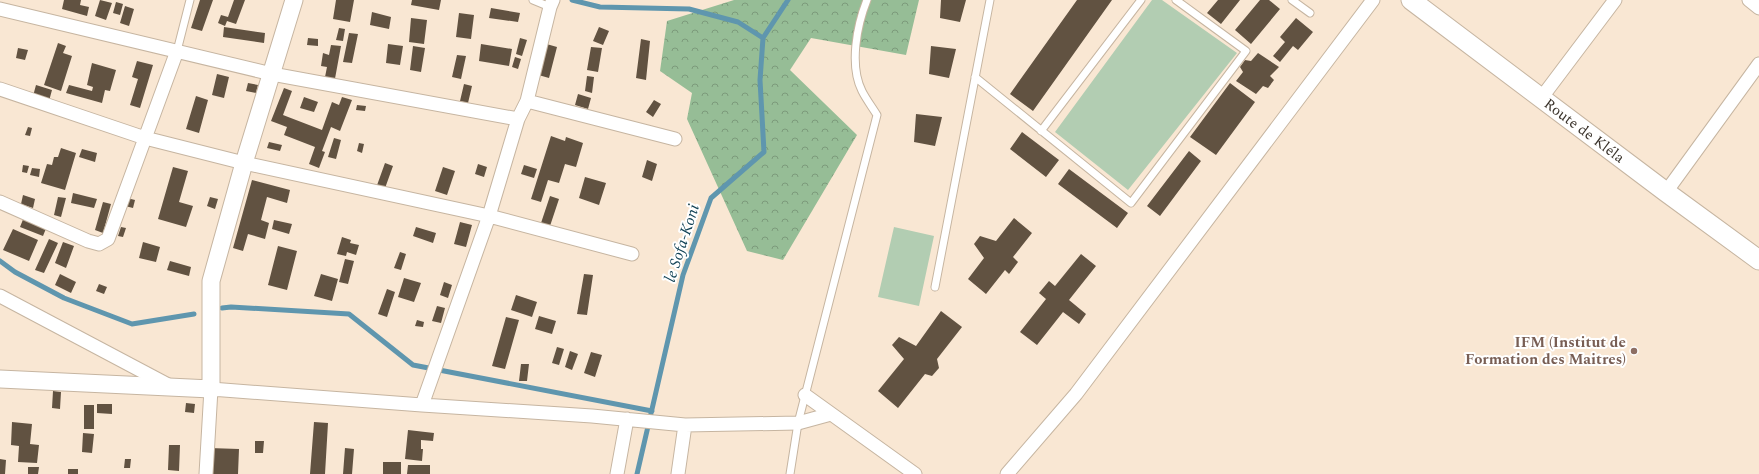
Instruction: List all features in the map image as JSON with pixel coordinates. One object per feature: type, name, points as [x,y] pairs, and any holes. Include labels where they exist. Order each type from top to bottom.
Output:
[{"type":"main road","name":"Route de Kléla","points":[[1411,0],[1759,260]]},
{"type":"street","points":[[206,474],[211,389],[210,281],[244,163],[294,0]]},
{"type":"street","points":[[1007,474],[1076,394],[1373,0]]},
{"type":"street","points":[[1542,97],[1615,0]]},
{"type":"street","points":[[1749,0],[1759,8]]},
{"type":"street","points":[[422,405],[489,216],[518,119],[527,101],[552,2]]},
{"type":"street","points":[[0,9],[272,74],[518,119]]},
{"type":"street","points":[[0,202],[88,241],[99,244],[108,239],[177,51]]},
{"type":"street","points":[[1666,192],[1759,64]]},
{"type":"street","points":[[0,89],[145,138],[244,163],[489,216],[632,254]]},
{"type":"street","points":[[527,101],[675,139]]},
{"type":"street","points":[[0,296],[171,387]]},
{"type":"street","points":[[0,379],[211,389],[627,419],[685,425],[798,423],[831,414]]},
{"type":"street","points":[[805,395],[915,474]]},
{"type":"street","points":[[617,474],[627,419]]},
{"type":"street","points":[[678,474],[685,425]]},
{"type":"lane","points":[[177,51],[190,0]]},
{"type":"lane","points":[[533,0],[552,2]]},
{"type":"lane","points":[[790,474],[798,423],[877,115],[861,90],[855,62],[860,17],[867,0]]},
{"type":"lane","points":[[935,287],[990,0]]},
{"type":"lane","points":[[1042,131],[1141,0]]},
{"type":"lane","points":[[975,78],[1131,203],[1246,51],[1176,0]]},
{"type":"lane","points":[[1292,0],[1310,13]]},
{"type":"green space","points":[[734,0],[919,0],[906,55],[811,38],[790,70],[857,135],[783,260],[747,251],[687,119],[692,93],[660,71],[667,21]]},
{"type":"green space","points":[[1152,0],[1162,0],[1237,53],[1128,190],[1055,132]]},
{"type":"green space","points":[[894,227],[934,236],[919,306],[878,297]]},
{"type":"building","points":[[64,0],[81,0],[80,5],[89,7],[87,16],[62,9]]},
{"type":"building","points":[[100,0],[112,3],[106,20],[95,16]]},
{"type":"building","points":[[200,0],[213,0],[202,31],[191,28]]},
{"type":"building","points":[[234,0],[245,0],[236,24],[227,21],[225,26],[218,23],[221,15],[228,17]]},
{"type":"building","points":[[336,0],[354,0],[350,22],[333,19]]},
{"type":"building","points":[[412,0],[441,0],[439,10],[411,5]]},
{"type":"building","points":[[941,0],[966,0],[960,22],[940,18]]},
{"type":"building","points":[[1077,0],[1112,0],[1033,111],[1010,94]]},
{"type":"building","points":[[1218,0],[1240,0],[1221,24],[1207,13]]},
{"type":"building","points":[[1260,0],[1269,0],[1280,9],[1251,44],[1235,30]]},
{"type":"building","points":[[116,2],[123,4],[120,15],[113,13]]},
{"type":"building","points":[[125,6],[134,9],[129,26],[120,23]]},
{"type":"building","points":[[491,8],[520,13],[518,22],[489,18]]},
{"type":"building","points":[[372,12],[391,17],[389,29],[370,25]]},
{"type":"building","points":[[459,13],[474,15],[471,39],[456,37]]},
{"type":"building","points":[[411,18],[427,20],[424,44],[409,42]]},
{"type":"building","points":[[1296,18],[1313,32],[1298,50],[1293,46],[1280,62],[1273,56],[1285,42],[1280,37]]},
{"type":"building","points":[[224,27],[265,33],[264,43],[223,37]]},
{"type":"building","points":[[599,27],[609,31],[603,45],[593,41]]},
{"type":"building","points":[[339,28],[345,29],[343,41],[336,40]]},
{"type":"building","points":[[349,33],[358,34],[352,63],[343,62]]},
{"type":"building","points":[[308,38],[318,39],[318,46],[307,45]]},
{"type":"building","points":[[520,38],[527,40],[522,56],[516,54]]},
{"type":"building","points":[[641,39],[650,41],[646,80],[636,78]]},
{"type":"building","points":[[58,43],[66,46],[63,53],[72,56],[61,91],[44,85]]},
{"type":"building","points":[[543,43],[557,47],[549,78],[535,74]]},
{"type":"building","points":[[388,44],[403,46],[400,65],[386,63]]},
{"type":"building","points":[[481,44],[512,49],[509,66],[479,61]]},
{"type":"building","points":[[331,45],[341,46],[334,84],[324,82],[327,67],[321,66],[323,53],[329,55]]},
{"type":"building","points":[[413,46],[425,48],[421,72],[410,70]]},
{"type":"building","points":[[931,46],[956,49],[949,78],[929,74]]},
{"type":"building","points":[[591,47],[602,48],[598,72],[587,70]]},
{"type":"building","points":[[18,48],[28,50],[25,60],[16,58]]},
{"type":"building","points":[[1258,53],[1279,67],[1270,76],[1274,80],[1268,88],[1263,86],[1256,94],[1236,81],[1243,72],[1240,67],[1245,60],[1251,61]]},
{"type":"building","points":[[457,55],[466,56],[461,79],[452,77]]},
{"type":"building","points":[[515,57],[521,59],[518,69],[512,67]]},
{"type":"building","points":[[137,61],[153,65],[140,108],[130,105],[138,79],[132,77]]},
{"type":"building","points":[[92,63],[116,70],[110,91],[105,90],[102,103],[66,93],[69,85],[92,91],[93,87],[87,85]]},
{"type":"building","points":[[217,74],[229,77],[224,98],[212,95]]},
{"type":"building","points":[[587,76],[594,77],[592,93],[585,91]]},
{"type":"building","points":[[248,83],[258,85],[256,93],[246,91]]},
{"type":"building","points":[[1230,83],[1255,102],[1216,155],[1190,137]]},
{"type":"building","points":[[464,84],[472,86],[468,103],[460,101]]},
{"type":"building","points":[[36,85],[52,90],[49,101],[33,96]]},
{"type":"building","points":[[284,88],[292,91],[283,115],[322,130],[332,102],[339,105],[342,97],[352,100],[340,131],[331,127],[322,151],[325,152],[319,168],[309,164],[315,147],[284,135],[287,127],[271,121]]},
{"type":"building","points":[[578,94],[591,98],[588,109],[575,105]]},
{"type":"building","points":[[196,96],[208,100],[199,133],[186,129]]},
{"type":"building","points":[[304,97],[318,102],[314,112],[300,108]]},
{"type":"building","points":[[654,100],[661,104],[653,117],[646,112]]},
{"type":"building","points":[[357,105],[366,106],[365,111],[356,110]]},
{"type":"building","points":[[916,114],[942,117],[935,146],[914,142]]},
{"type":"building","points":[[28,127],[32,128],[30,136],[25,135]]},
{"type":"building","points":[[1022,132],[1059,160],[1046,177],[1010,149]]},
{"type":"building","points":[[551,136],[565,141],[566,137],[583,143],[576,167],[565,164],[559,183],[548,180],[541,202],[531,199]]},
{"type":"building","points":[[334,138],[341,140],[336,159],[328,157]]},
{"type":"building","points":[[269,142],[282,145],[280,151],[267,148]]},
{"type":"building","points":[[359,143],[364,144],[362,153],[357,151]]},
{"type":"building","points":[[61,148],[76,153],[65,190],[41,183],[47,164],[52,165],[54,157],[58,157]]},
{"type":"building","points":[[82,149],[97,153],[95,162],[79,157]]},
{"type":"building","points":[[1189,151],[1201,161],[1160,216],[1147,206]]},
{"type":"building","points":[[647,160],[657,164],[652,181],[642,177]]},
{"type":"building","points":[[385,163],[393,166],[384,191],[376,188]]},
{"type":"building","points":[[478,164],[487,167],[484,177],[475,174]]},
{"type":"building","points":[[23,165],[29,166],[27,173],[22,172]]},
{"type":"building","points":[[524,165],[537,169],[534,178],[521,174]]},
{"type":"building","points":[[173,167],[188,171],[179,202],[193,206],[186,227],[158,219]]},
{"type":"building","points":[[443,167],[455,171],[447,195],[435,191]]},
{"type":"building","points":[[32,168],[40,169],[39,177],[30,175]]},
{"type":"building","points":[[1069,169],[1128,213],[1117,228],[1058,184]]},
{"type":"building","points":[[585,177],[606,183],[599,205],[579,198]]},
{"type":"building","points":[[252,180],[290,190],[287,203],[267,197],[261,220],[269,223],[265,239],[248,234],[243,251],[233,248]]},
{"type":"building","points":[[73,193],[97,199],[94,208],[71,203]]},
{"type":"building","points":[[23,195],[35,199],[33,208],[21,204]]},
{"type":"building","points":[[550,196],[559,199],[550,226],[541,223]]},
{"type":"building","points":[[58,197],[66,198],[61,217],[54,215]]},
{"type":"building","points":[[210,197],[218,199],[215,209],[207,206]]},
{"type":"building","points":[[127,198],[135,200],[133,208],[125,206]]},
{"type":"building","points":[[103,202],[111,204],[103,233],[95,230]]},
{"type":"building","points":[[24,217],[47,226],[43,236],[20,227]]},
{"type":"building","points":[[1014,218],[1032,233],[1013,257],[1018,262],[1009,274],[1005,270],[986,294],[968,279],[984,258],[974,244],[980,236],[996,241]]},
{"type":"building","points":[[274,220],[292,224],[289,234],[272,229]]},
{"type":"building","points":[[460,222],[472,225],[466,247],[454,244]]},
{"type":"building","points":[[121,227],[126,228],[123,237],[118,236]]},
{"type":"building","points":[[416,227],[436,233],[433,243],[413,236]]},
{"type":"building","points":[[13,229],[38,240],[29,261],[3,250]]},
{"type":"building","points":[[342,237],[351,240],[350,243],[359,245],[356,255],[347,252],[346,256],[337,254]]},
{"type":"building","points":[[49,239],[58,243],[44,273],[35,270]]},
{"type":"building","points":[[63,242],[74,246],[66,268],[55,263]]},
{"type":"building","points":[[143,242],[160,247],[156,262],[139,258]]},
{"type":"building","points":[[278,246],[297,251],[287,290],[268,285]]},
{"type":"building","points":[[400,252],[406,254],[401,270],[394,268]]},
{"type":"building","points":[[1081,254],[1096,266],[1069,300],[1086,314],[1079,324],[1063,312],[1037,345],[1020,332],[1046,299],[1039,293],[1049,281],[1055,286]]},
{"type":"building","points":[[345,259],[354,261],[348,284],[339,282]]},
{"type":"building","points":[[170,261],[191,267],[189,276],[167,270]]},
{"type":"building","points":[[60,274],[76,282],[71,293],[55,285]]},
{"type":"building","points":[[321,274],[338,279],[332,301],[314,296]]},
{"type":"building","points":[[584,274],[593,275],[587,315],[577,314]]},
{"type":"building","points":[[404,278],[421,283],[414,302],[398,297]]},
{"type":"building","points":[[444,282],[452,285],[448,298],[440,295]]},
{"type":"building","points":[[99,284],[107,287],[104,294],[96,291]]},
{"type":"building","points":[[387,289],[395,292],[387,317],[378,314]]},
{"type":"building","points":[[516,295],[537,302],[532,317],[511,310]]},
{"type":"building","points":[[437,306],[445,308],[441,323],[432,321]]},
{"type":"building","points":[[941,311],[962,327],[937,359],[939,368],[932,376],[925,374],[898,408],[878,391],[904,359],[892,345],[899,337],[916,346]]},
{"type":"building","points":[[539,316],[556,321],[552,334],[535,329]]},
{"type":"building","points":[[506,317],[519,320],[505,369],[492,366]]},
{"type":"building","points":[[417,320],[424,322],[423,327],[415,326]]},
{"type":"building","points":[[557,347],[564,349],[559,365],[552,363]]},
{"type":"building","points":[[570,351],[578,354],[572,370],[565,367]]},
{"type":"building","points":[[591,352],[602,355],[595,377],[584,373]]},
{"type":"building","points":[[521,364],[529,364],[527,381],[519,381]]},
{"type":"building","points":[[53,391],[61,392],[60,409],[52,408]]},
{"type":"building","points":[[186,403],[195,404],[194,413],[185,412]]},
{"type":"building","points":[[97,404],[112,404],[112,414],[97,413]]},
{"type":"building","points":[[84,405],[94,405],[94,429],[84,429]]},
{"type":"building","points":[[12,422],[32,424],[30,444],[39,445],[37,463],[18,462],[19,446],[11,445]]},
{"type":"building","points":[[314,422],[328,423],[325,474],[310,474]]},
{"type":"building","points":[[408,430],[434,433],[433,441],[421,440],[421,449],[423,449],[422,461],[405,459]]},
{"type":"building","points":[[83,433],[94,434],[92,453],[82,452]]},
{"type":"building","points":[[255,441],[264,441],[263,453],[255,453]]},
{"type":"building","points":[[169,445],[180,445],[179,471],[168,470]]},
{"type":"building","points":[[209,448],[239,449],[238,474],[208,474]]},
{"type":"building","points":[[345,448],[354,449],[352,474],[343,474]]},
{"type":"building","points":[[0,459],[6,460],[5,474],[0,474]]},
{"type":"building","points":[[125,459],[131,459],[130,468],[124,468]]},
{"type":"building","points":[[383,462],[401,462],[401,474],[383,474]]},
{"type":"building","points":[[408,465],[430,465],[430,474],[407,474]]},
{"type":"building","points":[[28,467],[39,467],[38,474],[28,474]]},
{"type":"building","points":[[68,469],[78,469],[78,474],[68,474]]},
{"type":"waterway","points":[[572,0],[600,7],[689,9],[738,22],[763,38]]},
{"type":"waterway","name":"le Sofa-Koni","points":[[637,474],[683,275],[711,198],[764,152],[760,80],[763,38],[788,0]]},
{"type":"waterway","points":[[0,261],[15,272],[64,298],[132,324],[194,314]]},
{"type":"waterway","points":[[222,308],[231,307],[349,314],[413,365],[652,411]]},
{"type":"place","name":"IFM (Institut de Formation des Maitres)","points":[[1634,351]]}]
